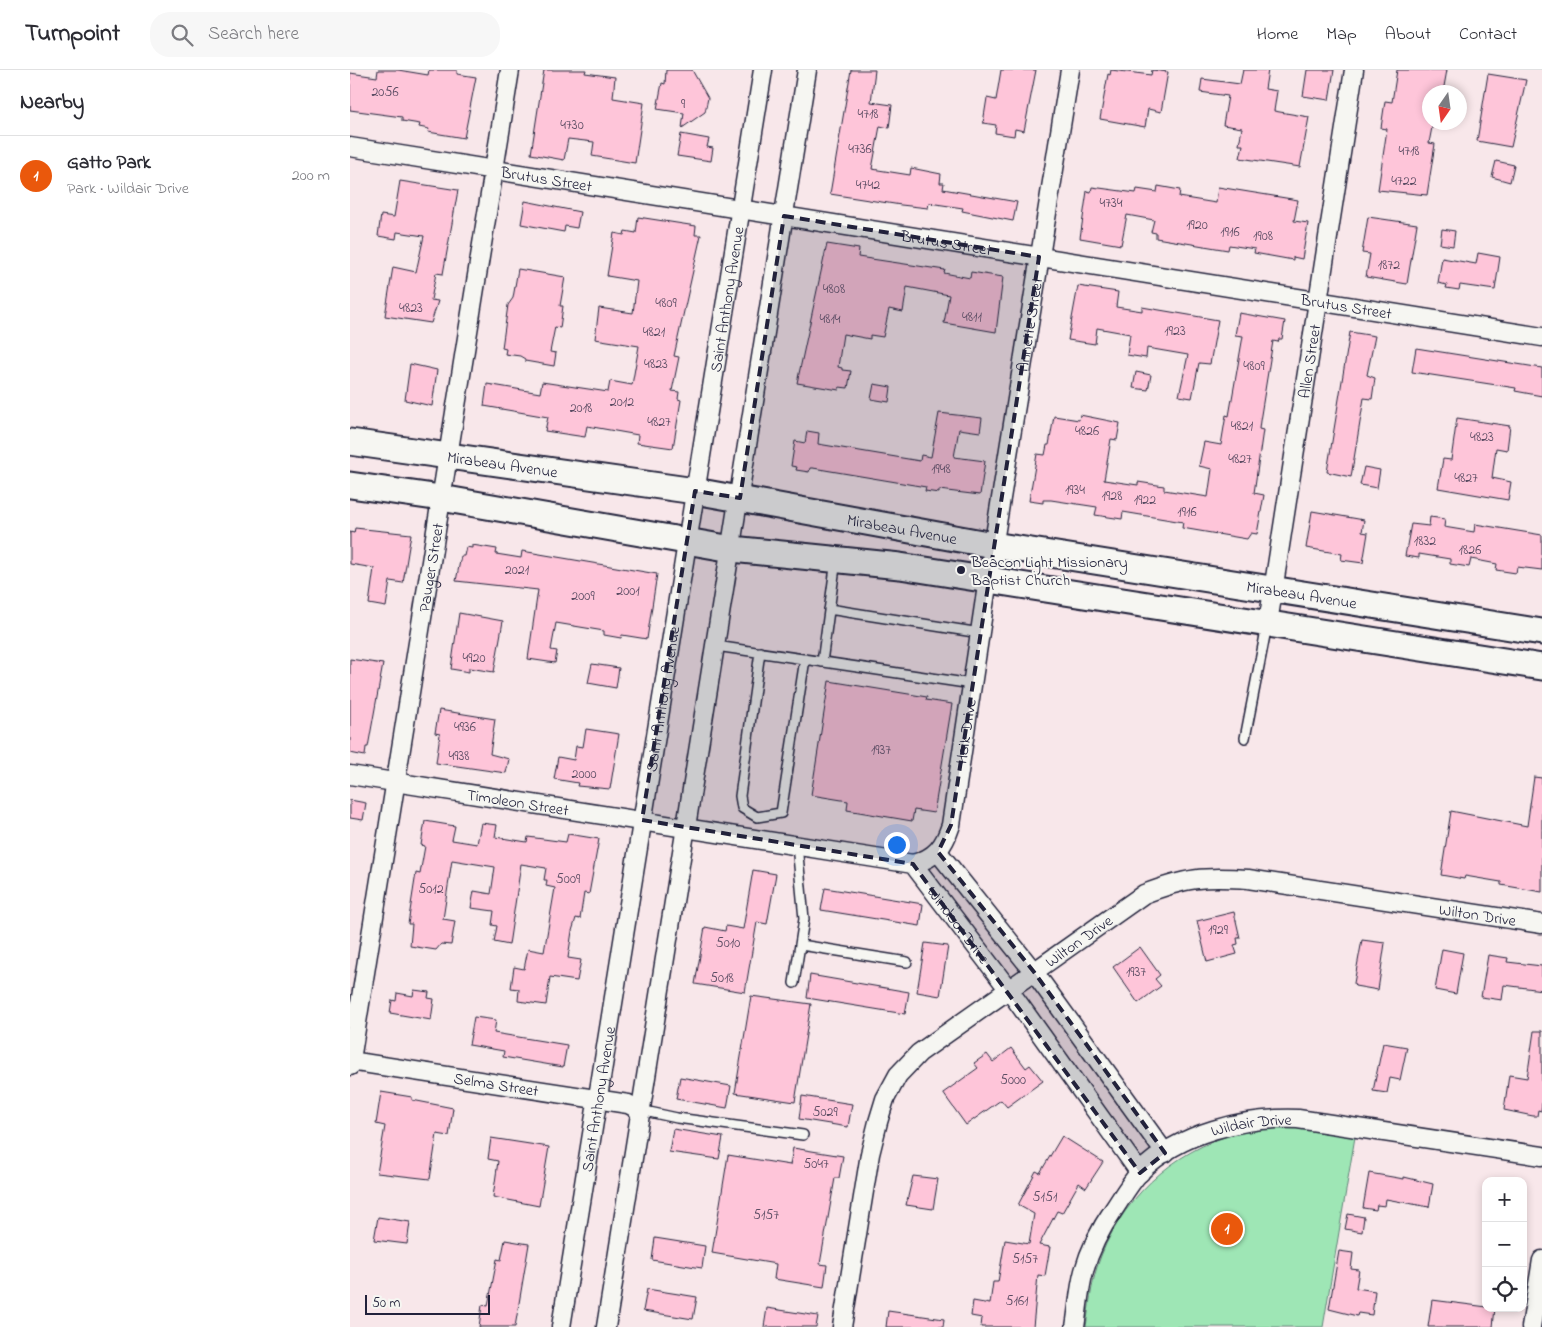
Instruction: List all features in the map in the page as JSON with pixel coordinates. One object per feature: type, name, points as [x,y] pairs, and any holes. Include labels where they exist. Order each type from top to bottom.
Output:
[{"type":"street","name":"Pauger Street","points":[[350,1063],[510,70]]},
{"type":"street","name":"Saint Anthony Avenue","points":[[561,1327],[596,1099],[763,70]]},
{"type":"street","points":[[606,1327],[732,549],[807,70]]},
{"type":"street","name":"Annette Street","points":[[988,579],[1070,70]]},
{"type":"street","name":"Allen Street","points":[[1268,623],[1354,70]]},
{"type":"street","name":"Brutus Street","points":[[350,147],[1542,337]]},
{"type":"street","name":"Mirabeau Avenue","points":[[350,442],[740,498],[993,545],[1542,632]]},
{"type":"street","points":[[350,485],[441,498],[732,549],[900,566],[1542,667]]},
{"type":"street","name":"Haik Drive","points":[[938,852],[945,843],[951,825],[988,579]]},
{"type":"street","name":"Timoleon Street","points":[[350,775],[686,827]]},
{"type":"street","points":[[686,827],[913,864],[938,852]]},
{"type":"street","name":"Windsor Drive","points":[[938,852],[1034,972],[1165,1152]]},
{"type":"street","name":"Windsor Drive","points":[[913,864],[1009,990],[1140,1173]]},
{"type":"street","name":"Wilton Drive","points":[[842,1327],[870,1154],[885,1099],[898,1075],[918,1052],[1144,894],[1176,882],[1208,876],[1248,879],[1542,924]]},
{"type":"street","name":"Selma Street","points":[[350,1063],[628,1104],[640,1110]]},
{"type":"street","name":"Wildair Drive","points":[[1075,1327],[1084,1272],[1104,1224],[1140,1173],[1165,1152],[1195,1137],[1220,1129],[1270,1118],[1325,1121],[1542,1156]]},
{"type":"street","points":[[1531,1327],[1542,1260]]},
{"type":"lane","points":[[822,662],[836,560]]},
{"type":"lane","points":[[829,609],[980,633]]},
{"type":"lane","points":[[1245,738],[1268,623]]},
{"type":"lane","points":[[716,646],[972,684]]},
{"type":"lane","points":[[760,652],[740,796],[742,808],[757,817],[781,813],[805,659]]},
{"type":"lane","points":[[794,983],[804,919],[797,845]]},
{"type":"lane","points":[[801,945],[908,962]]},
{"type":"lane","points":[[640,1110],[677,1118],[803,1135]]},
{"type":"highlighted area","points":[[784,216],[1039,257],[951,825],[938,852],[1034,972],[1165,1153],[1140,1173],[913,864],[642,820],[695,491],[740,498]]},
{"type":"green space","points":[[1287,1125],[1356,1131],[1323,1327],[1086,1327],[1095,1274],[1106,1243],[1133,1201],[1151,1182],[1191,1152],[1214,1141],[1250,1130]]},
{"type":"building","points":[[378,70],[398,70],[428,75],[429,70],[457,70],[457,74],[476,77],[464,138],[428,132],[429,129],[419,127],[420,124],[402,121],[402,117],[350,110],[350,73],[377,77]]},
{"type":"building","points":[[544,70],[586,70],[585,73],[615,77],[613,98],[644,103],[635,163],[592,156],[594,142],[568,139],[564,160],[531,154]]},
{"type":"building","points":[[666,70],[692,70],[708,98],[705,112],[682,128],[684,113],[657,109],[662,83],[665,84]]},
{"type":"building","points":[[851,70],[875,70],[871,102],[892,105],[889,128],[880,126],[872,169],[910,175],[911,168],[941,174],[940,183],[944,183],[943,189],[1017,202],[1013,221],[962,211],[963,208],[929,203],[928,208],[830,194]]},
{"type":"building","points":[[1001,70],[1036,70],[1024,131],[1015,129],[1014,136],[995,133],[996,125],[983,123],[987,98],[996,100]]},
{"type":"building","points":[[1111,70],[1151,75],[1152,70],[1168,72],[1161,112],[1148,109],[1145,127],[1100,119],[1108,74],[1110,75]]},
{"type":"building","points":[[1243,70],[1268,70],[1265,89],[1277,91],[1274,111],[1309,117],[1300,167],[1240,158],[1243,145],[1239,145],[1242,128],[1223,125],[1228,96],[1200,92],[1202,79],[1240,84]]},
{"type":"building","points":[[1307,70],[1334,70],[1329,100],[1303,96]]},
{"type":"building","points":[[1397,70],[1447,70],[1444,85],[1422,85],[1422,130],[1431,130],[1429,143],[1435,144],[1427,195],[1378,190],[1387,129],[1381,128],[1385,101],[1392,102]]},
{"type":"building","points":[[1488,74],[1526,80],[1511,147],[1477,141]]},
{"type":"building","points":[[681,134],[709,139],[707,147],[713,148],[711,161],[677,156]]},
{"type":"building","points":[[1496,161],[1514,165],[1510,182],[1492,177]]},
{"type":"building","points":[[400,181],[458,190],[443,274],[436,273],[431,300],[438,301],[431,323],[385,316],[393,267],[416,272],[424,236],[397,232],[396,239],[378,236],[381,215],[394,217]]},
{"type":"building","points":[[1158,186],[1180,190],[1179,197],[1216,203],[1218,187],[1298,200],[1294,221],[1308,223],[1302,259],[1293,257],[1293,260],[1254,253],[1255,249],[1229,245],[1228,250],[1156,238],[1156,233],[1151,232],[1154,220],[1127,215],[1121,245],[1080,238],[1087,191],[1091,192],[1092,187],[1136,193],[1137,189],[1157,192]]},
{"type":"building","points":[[525,201],[580,212],[577,228],[565,226],[564,232],[521,224]]},
{"type":"building","points":[[638,217],[696,226],[695,235],[701,235],[674,356],[679,357],[672,391],[679,392],[678,399],[681,400],[673,448],[637,443],[638,435],[587,426],[585,437],[545,431],[548,417],[484,406],[487,384],[540,393],[542,382],[608,392],[610,381],[632,385],[639,346],[595,339],[599,308],[633,313],[637,281],[607,276],[614,233],[624,235],[625,231],[636,233]]},
{"type":"building","points":[[1368,217],[1417,224],[1407,284],[1366,277],[1370,254],[1362,253]]},
{"type":"building","points":[[1442,229],[1455,231],[1453,246],[1440,244]]},
{"type":"building","points":[[827,244],[859,249],[858,257],[945,270],[944,273],[970,278],[971,272],[1003,277],[996,332],[944,323],[949,295],[907,287],[903,312],[889,309],[883,337],[870,335],[870,339],[843,334],[838,367],[842,368],[842,370],[851,371],[848,388],[839,387],[839,390],[797,383]]},
{"type":"building","points":[[1478,253],[1500,257],[1495,290],[1460,285],[1459,290],[1446,288],[1447,285],[1438,283],[1442,258],[1476,264]]},
{"type":"building","points":[[518,269],[565,277],[560,306],[563,306],[560,328],[555,327],[550,352],[556,353],[554,366],[525,361],[520,356],[505,354],[506,349],[502,348],[508,305],[513,298]]},
{"type":"building","points":[[1078,286],[1118,292],[1116,307],[1142,311],[1142,307],[1218,320],[1210,364],[1199,363],[1192,398],[1179,396],[1188,355],[1147,348],[1146,358],[1127,355],[1130,334],[1097,328],[1095,344],[1068,340]]},
{"type":"building","points":[[1239,313],[1285,321],[1282,339],[1279,339],[1278,342],[1273,341],[1260,421],[1259,429],[1263,430],[1254,493],[1264,495],[1257,534],[1251,533],[1247,539],[1182,528],[1183,522],[1123,512],[1122,519],[1095,515],[1097,507],[1051,500],[1043,500],[1043,503],[1029,501],[1037,454],[1045,455],[1047,445],[1049,445],[1054,416],[1079,420],[1080,415],[1120,423],[1117,440],[1111,439],[1104,480],[1138,485],[1138,482],[1164,486],[1164,490],[1208,497],[1212,469],[1199,466],[1204,442],[1221,445],[1226,415],[1229,416],[1243,336],[1235,335]]},
{"type":"building","points":[[1350,332],[1375,336],[1367,375],[1375,378],[1372,399],[1364,398],[1351,477],[1327,472]]},
{"type":"building","points":[[1416,348],[1542,368],[1542,396],[1515,391],[1516,388],[1412,372]]},
{"type":"building","points":[[410,364],[437,370],[432,406],[405,400]]},
{"type":"building","points":[[1136,372],[1151,375],[1148,390],[1133,388]]},
{"type":"building","points":[[874,384],[891,387],[889,402],[871,399]]},
{"type":"building","points":[[939,413],[982,418],[980,432],[959,429],[954,457],[985,461],[980,495],[939,490],[939,493],[925,491],[926,487],[813,468],[810,468],[809,472],[796,470],[797,467],[791,466],[795,441],[805,443],[807,431],[819,433],[818,444],[920,461],[921,455],[931,457]]},
{"type":"building","points":[[1457,418],[1510,426],[1507,450],[1496,448],[1492,478],[1511,482],[1508,500],[1438,488],[1443,459],[1451,460]]},
{"type":"building","points":[[1364,467],[1380,470],[1377,488],[1360,485]]},
{"type":"building","points":[[1312,511],[1364,520],[1362,532],[1368,533],[1363,563],[1341,560],[1342,554],[1306,548]]},
{"type":"building","points":[[1430,517],[1445,519],[1444,527],[1474,532],[1475,524],[1542,535],[1542,570],[1517,567],[1516,573],[1496,570],[1497,564],[1471,559],[1469,567],[1450,564],[1450,559],[1419,554],[1419,558],[1405,556],[1411,524],[1429,526]]},
{"type":"building","points":[[355,528],[411,534],[403,583],[390,581],[386,607],[369,604],[374,568],[350,564],[350,532],[354,533]]},
{"type":"building","points":[[472,545],[497,549],[496,554],[521,558],[522,551],[657,574],[647,639],[622,635],[621,638],[604,635],[604,631],[556,623],[551,650],[557,651],[555,663],[528,659],[538,590],[456,581],[461,556],[464,556],[466,547],[472,548]]},
{"type":"building","points":[[459,613],[503,621],[494,672],[469,668],[469,672],[451,669]]},
{"type":"building","points":[[350,659],[383,664],[365,756],[350,753]]},
{"type":"building","points":[[592,664],[619,668],[616,688],[588,683]]},
{"type":"building","points":[[829,681],[927,697],[926,700],[952,704],[934,813],[914,810],[912,821],[847,810],[848,801],[811,795]]},
{"type":"building","points":[[439,710],[495,719],[490,754],[509,759],[506,773],[436,763],[440,734],[435,733]]},
{"type":"building","points":[[586,729],[619,734],[610,789],[577,786],[578,783],[554,779],[558,757],[574,760],[576,746],[583,747]]},
{"type":"building","points":[[1534,777],[1542,778],[1542,892],[1501,885],[1501,882],[1465,876],[1464,879],[1441,875],[1451,811],[1527,826]]},
{"type":"building","points":[[350,800],[366,803],[363,820],[350,818]]},
{"type":"building","points":[[425,821],[455,826],[452,840],[477,844],[481,823],[497,825],[495,837],[527,842],[528,837],[566,842],[568,834],[599,839],[589,894],[584,893],[580,919],[576,918],[572,931],[568,958],[581,960],[577,981],[550,977],[546,1005],[518,1001],[519,989],[511,988],[514,967],[524,969],[528,949],[544,952],[555,888],[546,886],[547,880],[544,880],[546,868],[521,864],[509,945],[494,942],[497,926],[492,925],[494,911],[471,908],[474,891],[491,894],[495,867],[452,860],[443,919],[455,921],[451,945],[441,944],[436,950],[410,946],[412,924],[408,924],[416,873],[420,874],[425,846],[421,845]]},
{"type":"building","points":[[753,870],[776,874],[767,924],[757,922],[745,992],[695,984],[705,927],[725,931],[726,926],[743,929]]},
{"type":"building","points":[[825,888],[923,904],[920,926],[821,910]]},
{"type":"building","points":[[1234,912],[1240,938],[1237,938],[1238,944],[1234,945],[1237,954],[1207,962],[1197,921]]},
{"type":"building","points":[[1362,940],[1385,943],[1378,990],[1355,986],[1354,983]]},
{"type":"building","points":[[925,943],[948,946],[940,996],[917,992]]},
{"type":"building","points":[[1140,947],[1160,975],[1155,979],[1161,986],[1138,1003],[1113,967]]},
{"type":"building","points":[[1442,949],[1463,953],[1456,994],[1435,990]]},
{"type":"building","points":[[1488,955],[1508,958],[1507,962],[1542,966],[1542,990],[1504,985],[1502,1000],[1481,997]]},
{"type":"building","points":[[810,975],[909,992],[905,1014],[807,998]]},
{"type":"building","points":[[414,990],[429,992],[428,998],[434,999],[431,1020],[390,1013],[392,1000],[396,1001],[397,993],[413,996]]},
{"type":"building","points":[[751,996],[811,1004],[795,1102],[735,1093]]},
{"type":"building","points":[[474,1017],[496,1020],[494,1033],[567,1045],[563,1067],[503,1057],[504,1051],[469,1045]]},
{"type":"building","points":[[1534,1031],[1542,1031],[1542,1102],[1541,1111],[1538,1110],[1537,1116],[1504,1110],[1509,1075],[1527,1078]]},
{"type":"building","points":[[1383,1043],[1407,1047],[1400,1080],[1390,1078],[1387,1093],[1373,1091]]},
{"type":"building","points":[[1011,1048],[1026,1068],[1030,1065],[1043,1081],[1007,1107],[1001,1100],[966,1125],[943,1093],[978,1068],[974,1063],[987,1054],[993,1062]]},
{"type":"building","points":[[680,1077],[731,1086],[727,1108],[676,1099]]},
{"type":"building","points":[[381,1092],[412,1097],[412,1100],[453,1108],[449,1136],[437,1134],[430,1179],[377,1173],[385,1126],[376,1124]]},
{"type":"building","points":[[802,1096],[852,1104],[848,1127],[799,1119]]},
{"type":"building","points":[[673,1129],[723,1137],[719,1159],[669,1152]]},
{"type":"building","points":[[1062,1136],[1103,1162],[1086,1188],[1079,1183],[1062,1213],[1057,1211],[1039,1245],[1050,1247],[1045,1276],[1038,1275],[1033,1327],[981,1327],[982,1318],[971,1316],[973,1301],[990,1304],[993,1282],[998,1282],[1005,1240],[1029,1244],[1034,1214],[1018,1205],[1036,1171],[1040,1173]]},
{"type":"building","points":[[491,1138],[549,1147],[539,1206],[493,1197],[498,1161],[488,1159]]},
{"type":"building","points":[[793,1148],[843,1156],[839,1178],[835,1178],[820,1264],[827,1265],[824,1287],[774,1279],[776,1264],[712,1253],[728,1155],[790,1165]]},
{"type":"building","points":[[1369,1173],[1404,1179],[1404,1177],[1433,1184],[1429,1207],[1386,1199],[1385,1206],[1377,1205],[1376,1210],[1363,1208]]},
{"type":"building","points":[[913,1176],[938,1179],[933,1209],[906,1205]]},
{"type":"building","points":[[1348,1214],[1364,1217],[1362,1232],[1345,1229]]},
{"type":"building","points":[[378,1217],[410,1222],[407,1244],[374,1240]]},
{"type":"building","points":[[655,1238],[705,1246],[702,1268],[652,1260]]},
{"type":"building","points":[[505,1240],[529,1244],[515,1327],[479,1327],[482,1305],[488,1306],[497,1259],[501,1260]]},
{"type":"building","points":[[1339,1251],[1353,1253],[1351,1269],[1359,1270],[1356,1288],[1375,1291],[1372,1315],[1358,1313],[1357,1316],[1329,1309]]},
{"type":"building","points":[[647,1289],[697,1297],[693,1319],[643,1311]]},
{"type":"building","points":[[1432,1300],[1482,1306],[1482,1312],[1495,1312],[1493,1327],[1428,1327]]},
{"type":"building","points":[[767,1308],[818,1316],[816,1327],[764,1327]]},
{"type":"building","points":[[888,1311],[944,1319],[943,1327],[886,1327]]},
{"type":"place","name":"Beacon Light Missionary Baptist Church","points":[[961,570]]},
{"type":"place","name":"Gatto Park","points":[[1227,1229]]}]
